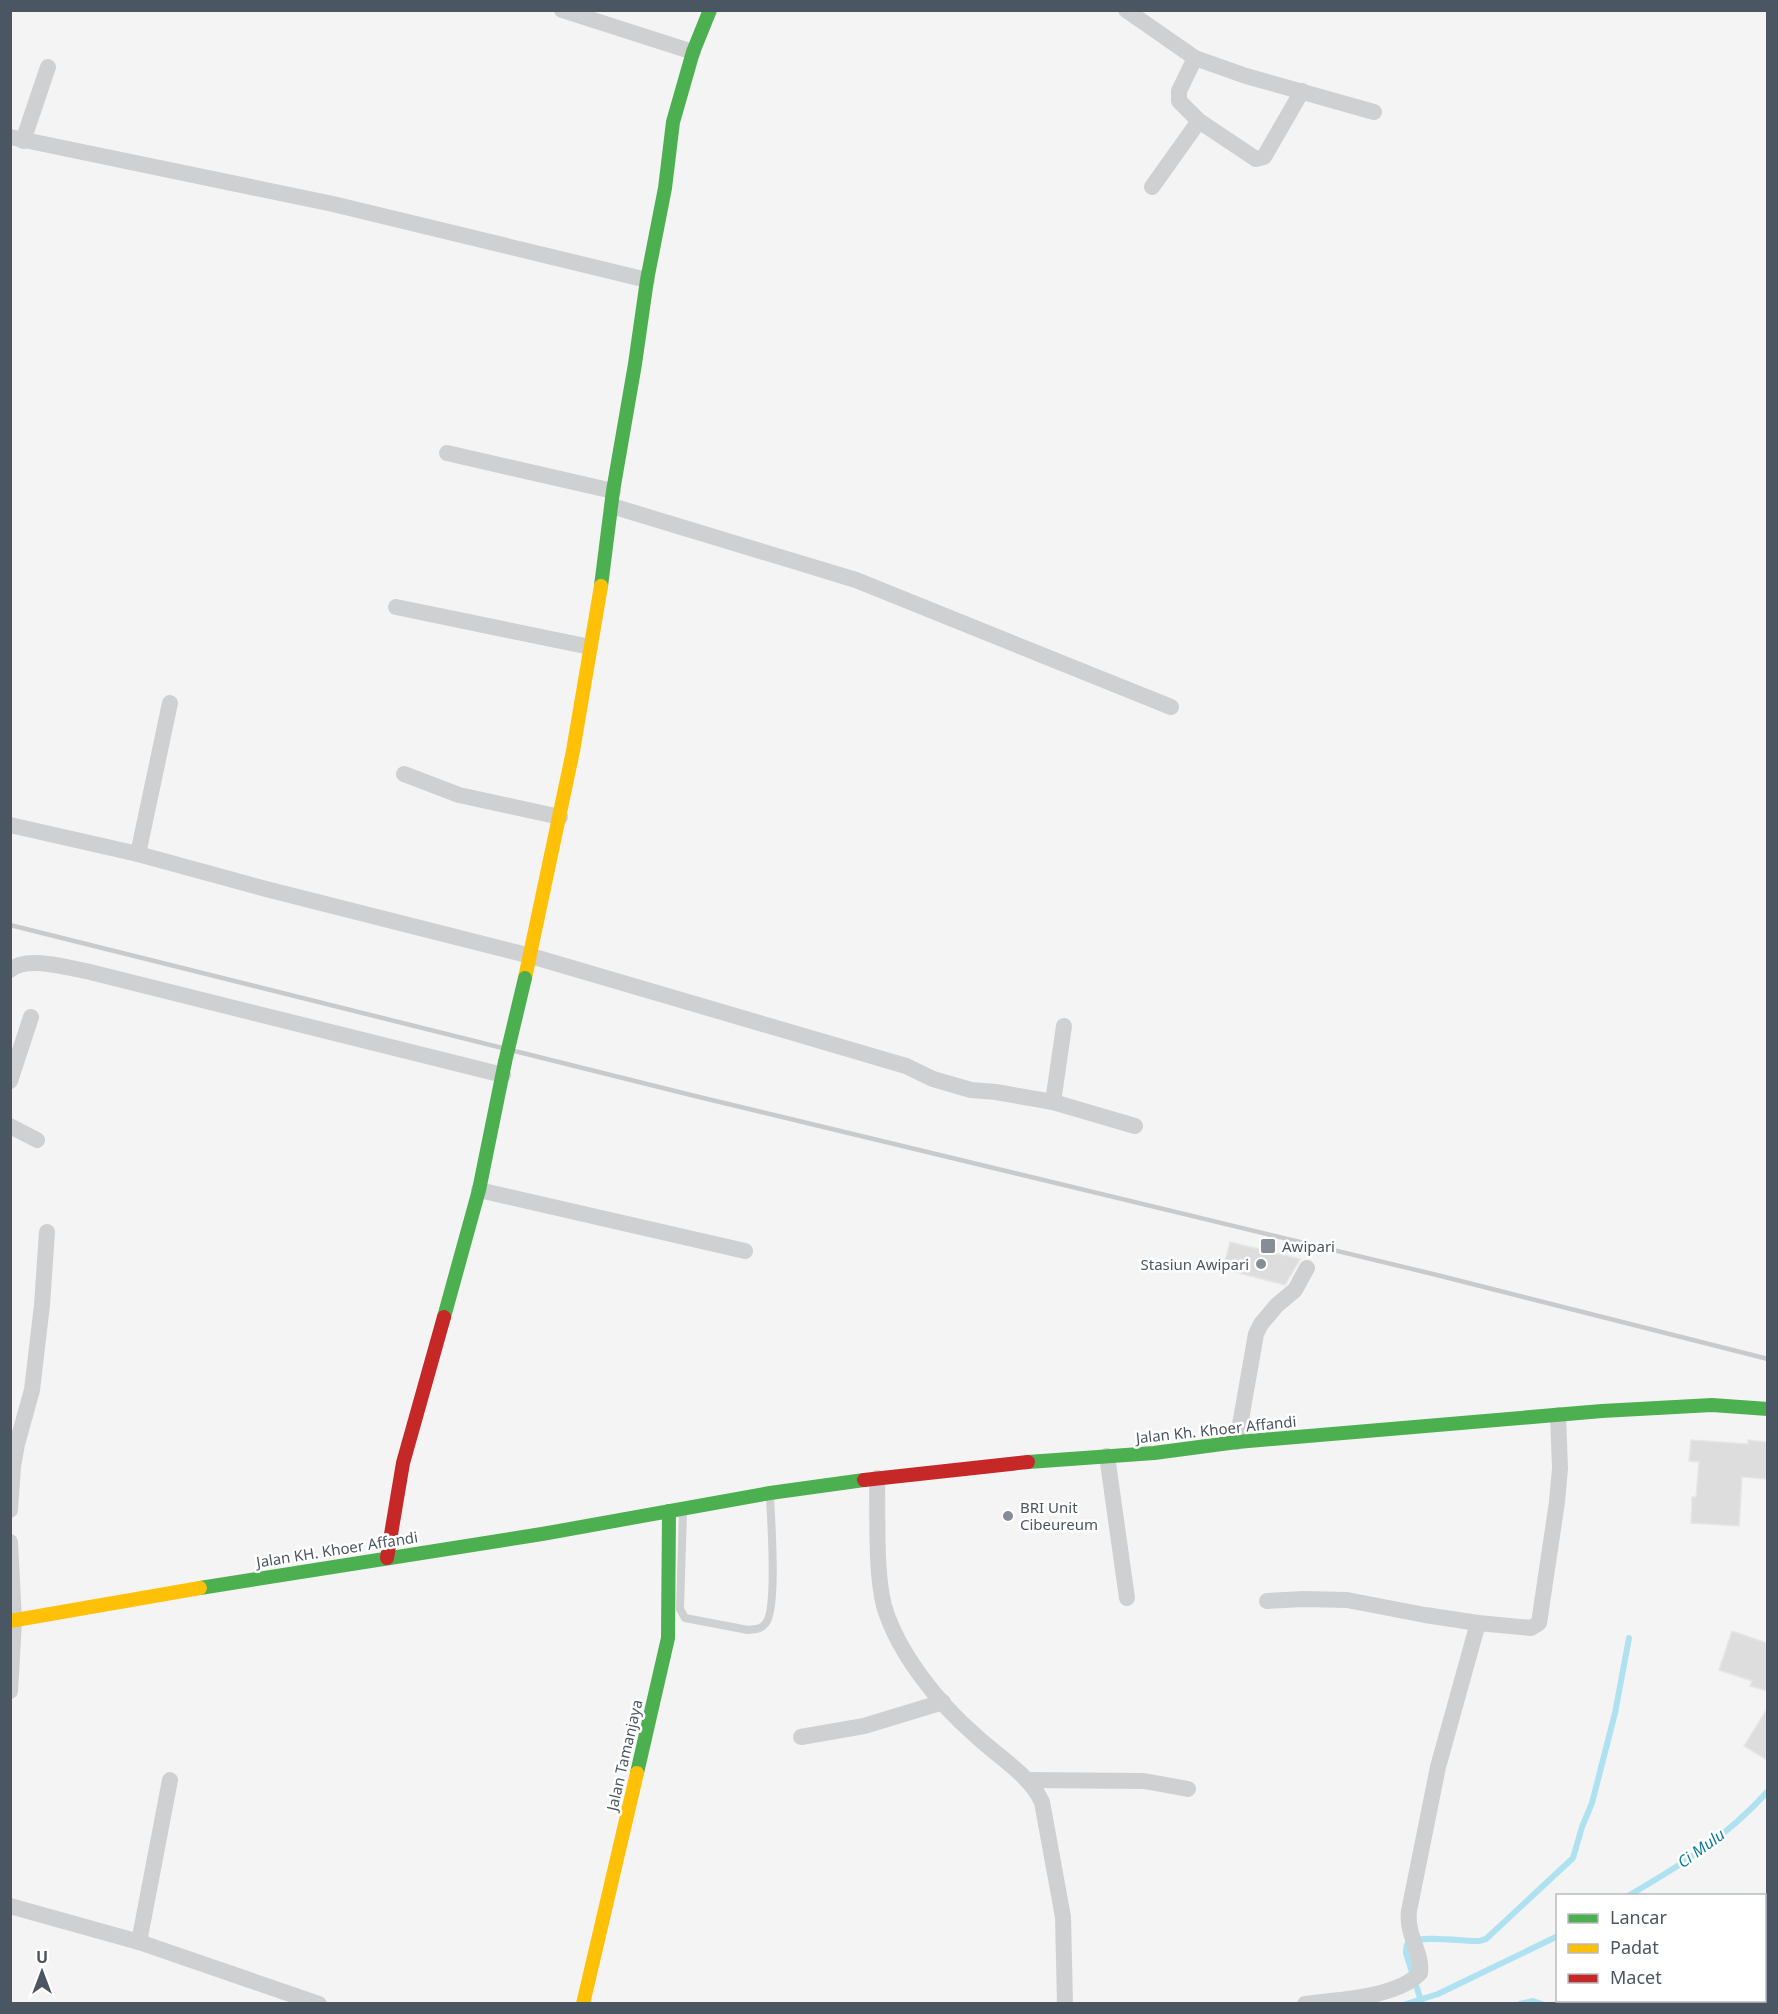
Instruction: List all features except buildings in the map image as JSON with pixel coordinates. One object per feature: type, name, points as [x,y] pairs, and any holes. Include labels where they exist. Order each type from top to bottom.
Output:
[{"type":"street","points":[[562,10],[693,52]]},
{"type":"street","points":[[387,1558],[403,1463],[479,1190],[504,1069],[531,956],[573,751],[605,561],[612,499],[636,364],[647,280],[665,188],[673,122],[693,52],[710,10]]},
{"type":"street","points":[[1126,10],[1195,58],[1246,76],[1374,111]]},
{"type":"street","points":[[1195,58],[1179,91],[1178,97],[1182,105],[1199,121],[1252,157],[1260,159],[1264,157],[1302,91]]},
{"type":"street","points":[[48,67],[17,139],[333,204],[647,280]]},
{"type":"street","points":[[1152,187],[1199,121]]},
{"type":"street","points":[[447,453],[612,499],[856,580],[1172,707]]},
{"type":"street","points":[[396,607],[590,647]]},
{"type":"street","points":[[138,854],[170,703]]},
{"type":"street","points":[[404,774],[459,795],[560,817]]},
{"type":"street","points":[[10,825],[138,854],[531,956],[906,1066],[933,1079],[971,1090],[1053,1102],[1135,1126]]},
{"type":"street","points":[[10,970],[15,966],[34,963],[90,972],[504,1069]]},
{"type":"street","points":[[10,1082],[31,1017]]},
{"type":"street","points":[[1053,1102],[1064,1026]]},
{"type":"street","points":[[10,1126],[37,1140]]},
{"type":"street","points":[[479,1190],[745,1251]]},
{"type":"street","points":[[10,1510],[17,1444],[32,1390],[42,1305],[47,1232]]},
{"type":"street","points":[[1237,1442],[1256,1334],[1277,1305],[1295,1290],[1307,1268]]},
{"type":"street","name":"Jalan Kh. Khoer Affandi","points":[[676,1510],[877,1478],[998,1464],[1154,1452],[1237,1442],[1558,1414],[1701,1405],[1767,1409]]},
{"type":"street","points":[[1267,1601],[1347,1600],[1478,1623],[1531,1628],[1539,1623],[1557,1502],[1560,1468],[1558,1414]]},
{"type":"street","points":[[1107,1456],[1126,1598]]},
{"type":"street","points":[[877,1478],[879,1560],[884,1603],[893,1632],[911,1661],[943,1702],[973,1734],[1027,1780],[1042,1802],[1060,1892],[1064,1935],[1065,2004]]},
{"type":"street","name":"Jalan KH. Khoer Affandi","points":[[12,1621],[156,1595],[676,1510]]},
{"type":"street","name":"Jalan Tamanjaya","points":[[583,2004],[668,1638],[676,1510]]},
{"type":"street","points":[[10,1542],[12,1621],[10,1691]]},
{"type":"street","points":[[1305,2004],[1389,1992],[1414,1979],[1421,1968],[1408,1925],[1409,1911],[1438,1767],[1478,1623]]},
{"type":"street","points":[[801,1737],[864,1726],[943,1702]]},
{"type":"street","points":[[139,1942],[170,1780]]},
{"type":"street","points":[[1027,1780],[1144,1781],[1188,1789]]},
{"type":"street","points":[[10,1906],[139,1942],[318,2004]]},
{"type":"lane","points":[[676,1510],[682,1615],[685,1618],[748,1630],[758,1629],[766,1624],[770,1616],[772,1598],[770,1494]]},
{"type":"waterway","points":[[1422,2004],[1406,1953],[1408,1943],[1424,1939],[1479,1941],[1486,1939],[1573,1858],[1592,1803],[1615,1713],[1629,1638]]},
{"type":"waterway","name":"Ci Mulu","points":[[1631,1894],[1720,1836],[1768,1791]]},
{"type":"waterway","name":"Ci Mulu","points":[[1406,2004],[1438,1994],[1556,1937]]},
{"type":"waterway","points":[[1520,2004],[1533,2001],[1542,2004]]},
{"type":"railway","points":[[10,925],[695,1096],[1437,1275],[1768,1359]]},
{"type":"traffic: fast","points":[[601,586],[613,491],[647,280],[665,188],[673,122],[693,52],[710,10]]},
{"type":"traffic: fast","points":[[505,1062],[525,978]]},
{"type":"traffic: fast","points":[[444,1317],[479,1190],[505,1062]]},
{"type":"traffic: fast","points":[[1028,1462],[1154,1453],[1237,1442],[1602,1411],[1712,1405],[1768,1409]]},
{"type":"traffic: fast","points":[[200,1588],[542,1534],[770,1493],[864,1480]]},
{"type":"traffic: fast","points":[[637,1773],[668,1638],[669,1511]]},
{"type":"traffic: slow","points":[[525,978],[573,751],[601,586]]},
{"type":"traffic: slow","points":[[10,1621],[200,1588]]},
{"type":"traffic: slow","points":[[583,2004],[637,1773]]},
{"type":"traffic: jam","points":[[387,1558],[403,1463],[444,1317]]},
{"type":"traffic: jam","points":[[864,1480],[1028,1462]]},
{"type":"place","name":"Awipari","points":[[1268,1246]]},
{"type":"place","name":"Stasiun Awipari","points":[[1261,1264]]},
{"type":"place","name":"BRI Unit Cibeureum","points":[[1008,1516]]}]
